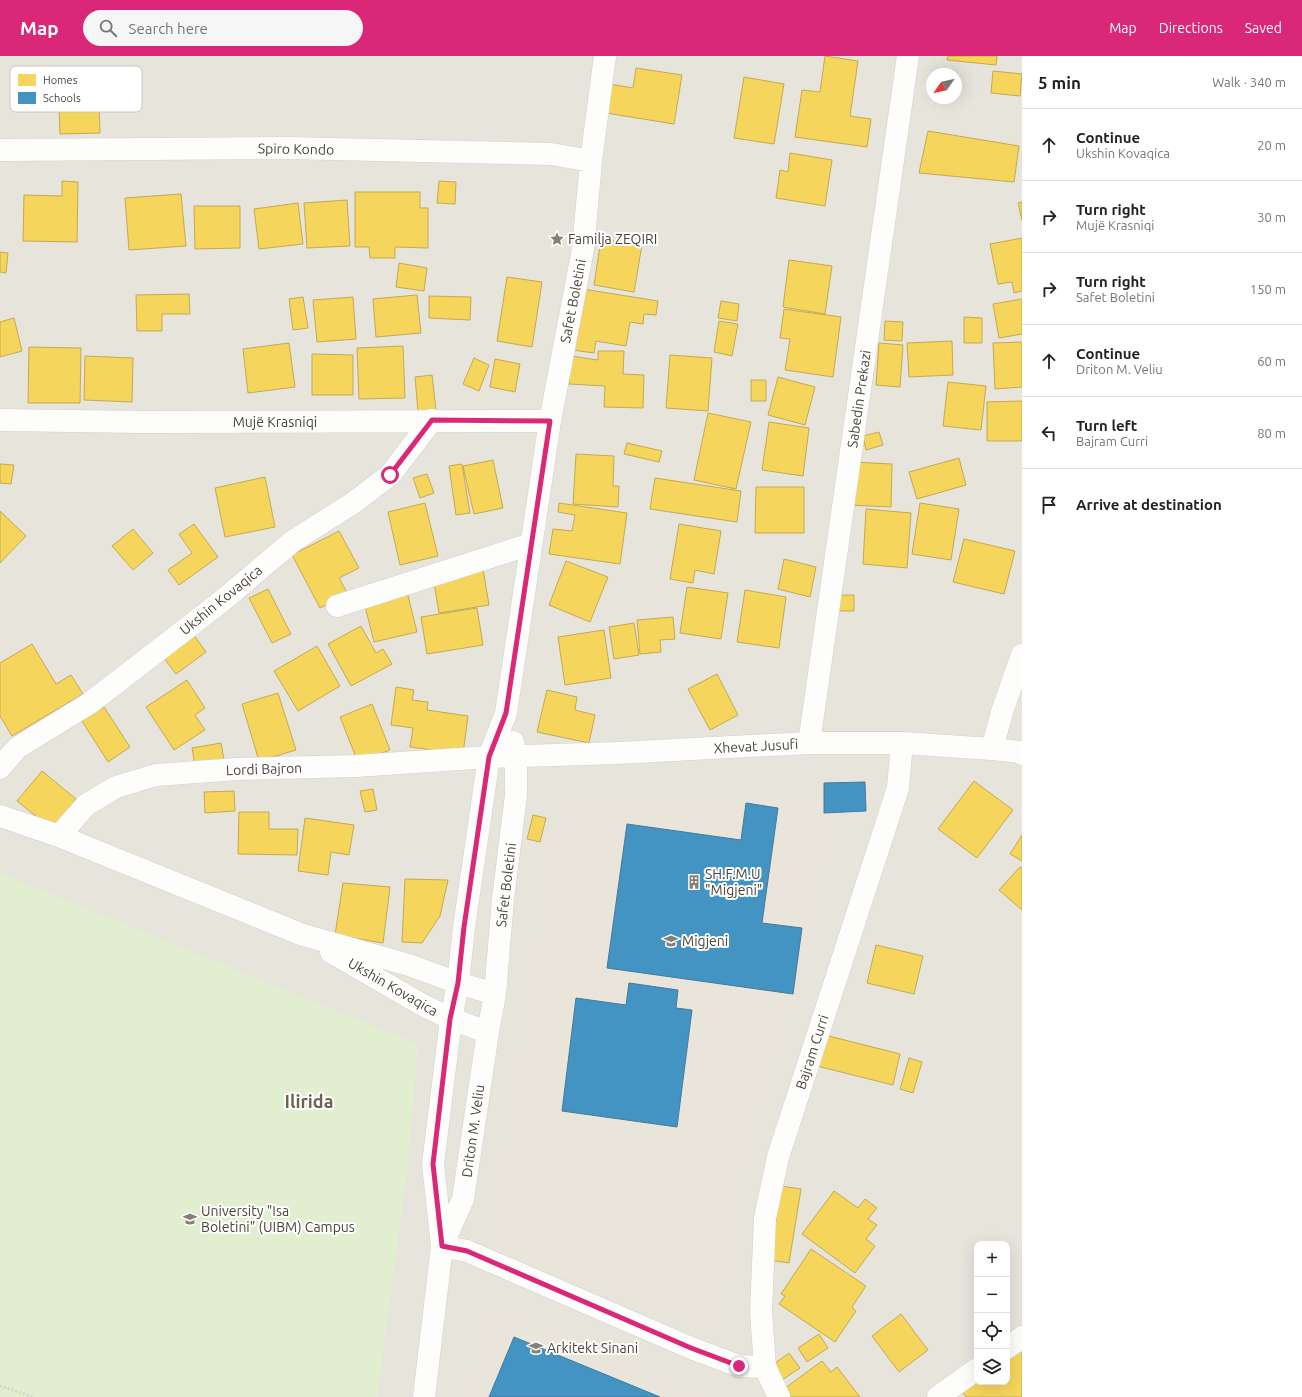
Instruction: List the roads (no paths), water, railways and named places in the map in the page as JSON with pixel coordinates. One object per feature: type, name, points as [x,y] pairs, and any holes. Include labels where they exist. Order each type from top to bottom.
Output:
[{"type":"street","name":"Safet Boletini","points":[[454,1001],[489,757],[506,713],[550,421],[583,249],[591,161],[605,56]]},
{"type":"street","name":"Sabedin Prekazi","points":[[809,743],[908,56]]},
{"type":"street","name":"Spiro Kondo","points":[[0,150],[296,148],[552,154],[591,161]]},
{"type":"street","name":"Mujë Krasniqi","points":[[0,420],[165,422],[432,420],[550,421]]},
{"type":"street","name":"Ukshin Kovaqica","points":[[0,768],[17,748],[90,703],[222,601],[293,541],[353,503],[390,475],[432,420]]},
{"type":"street","points":[[338,606],[531,544]]},
{"type":"street","points":[[992,749],[1002,712],[1022,655]]},
{"type":"street","name":"Safet Boletini","points":[[491,1013],[516,795],[516,756],[506,713]]},
{"type":"street","name":"Xhevat Jusufi","points":[[489,757],[618,753],[809,743],[902,743],[992,749],[1020,752],[1022,754]]},
{"type":"street","name":"Bajram Curri","points":[[779,1397],[765,1367],[761,1312],[765,1218],[778,1158],[898,788],[902,743]]},
{"type":"street","name":"Lordi Bajron","points":[[59,836],[86,805],[116,787],[156,775],[237,769],[356,766],[489,757]]},
{"type":"street","name":"Ukshin Kovaqica","points":[[0,816],[59,836],[303,935],[409,965],[454,1001],[491,1013]]},
{"type":"street","name":"Ukshin Kovaqica","points":[[303,935],[419,1003],[454,1001],[491,1013]]},
{"type":"street","name":"Driton M. Veliu","points":[[424,1397],[442,1246],[433,1164],[454,1001]]},
{"type":"street","name":"Driton M. Veliu","points":[[442,1246],[463,1199],[491,1013]]},
{"type":"street","points":[[442,1246],[467,1251],[698,1351],[739,1366],[765,1367]]},
{"type":"street","points":[[1010,1346],[1022,1337]]},
{"type":"street","points":[[938,1397],[974,1371]]},
{"type":"place","name":"Familja ZEQIRI","points":[[557,239]]},
{"type":"place","name":"SH.F.M.U \"Migjeni\"","points":[[694,882]]},
{"type":"place","name":"Migjeni","points":[[671,941]]},
{"type":"place","name":"University \"Isa Boletini\" (UIBM) Campus","points":[[190,1219]]},
{"type":"place","name":"Arkitekt Sinani","points":[[536,1348]]},
{"type":"district","name":"Ilirida","points":[[309,1102]]}]
